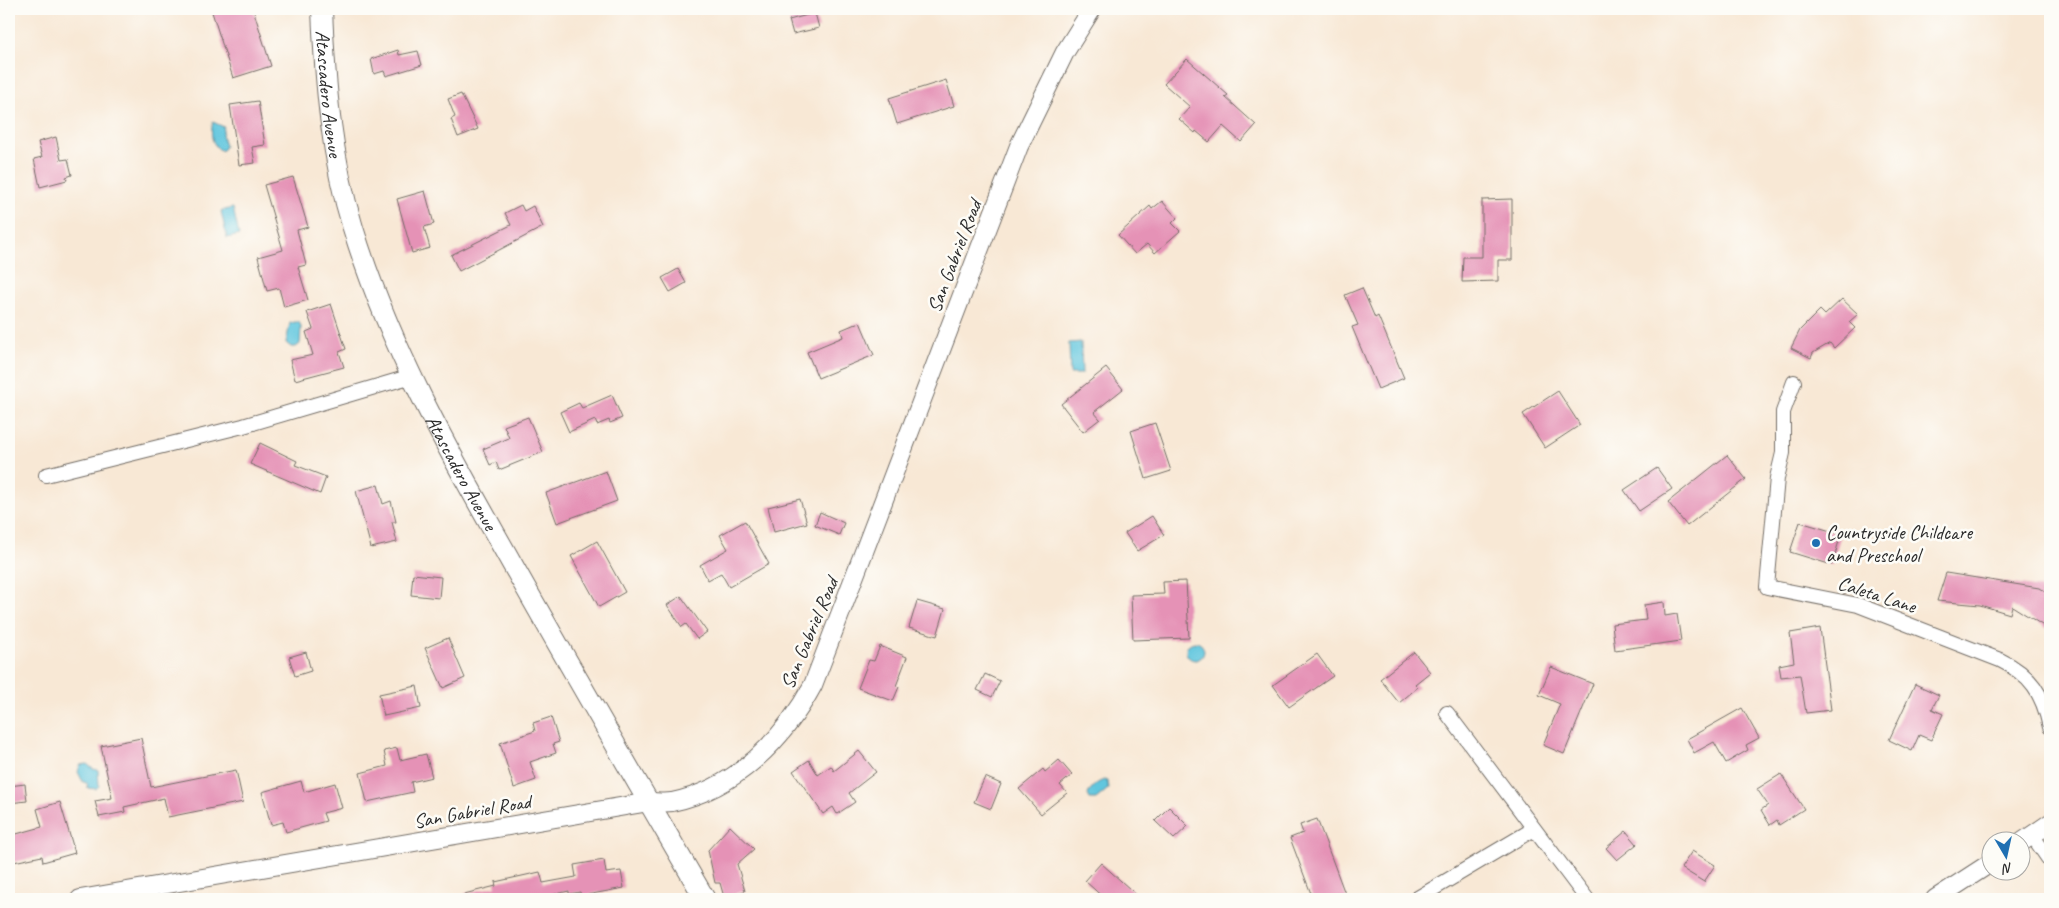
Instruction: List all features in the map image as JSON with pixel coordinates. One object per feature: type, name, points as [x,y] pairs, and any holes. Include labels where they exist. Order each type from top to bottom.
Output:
[{"type":"main road","name":"Atascadero Avenue","points":[[322,9],[327,98],[337,163],[350,217],[373,288],[412,376],[451,455],[705,899]]},
{"type":"street","name":"San Gabriel Road","points":[[80,899],[649,802],[671,802],[704,792],[738,773],[775,741],[794,718],[804,702],[821,666],[1019,146],[1066,52],[1092,9]]},
{"type":"street","points":[[46,475],[243,426],[412,376]]},
{"type":"street","name":"Caleta Lane","points":[[1794,382],[1783,412],[1783,453],[1777,478],[1767,587],[1858,605],[2000,660],[2014,667],[2038,691],[2046,708],[2050,727]]},
{"type":"street","points":[[1447,713],[1587,899]]},
{"type":"street","points":[[2032,835],[2050,823]]},
{"type":"street","points":[[1416,899],[1534,829]]},
{"type":"street","points":[[2032,843],[2050,861]]},
{"type":"street","points":[[1936,899],[1982,869]]},
{"type":"water","points":[[213,122],[224,127],[222,135],[225,146],[222,151],[218,149],[212,139]]},
{"type":"water","points":[[233,208],[239,235],[227,238],[221,211]]},
{"type":"water","points":[[299,322],[301,327],[300,344],[296,347],[291,347],[286,343],[290,323]]},
{"type":"water","points":[[1081,342],[1082,374],[1070,374],[1069,343]]},
{"type":"water","points":[[1195,642],[1201,645],[1204,651],[1201,657],[1195,660],[1189,657],[1186,651],[1189,645]]},
{"type":"water","points":[[87,764],[93,769],[98,770],[99,786],[96,789],[88,788],[87,783],[83,782],[78,772],[80,765]]},
{"type":"water","points":[[1104,780],[1107,781],[1108,789],[1096,799],[1090,799],[1088,795],[1090,790]]},
{"type":"building","points":[[223,9],[253,9],[271,66],[233,78],[212,12]]},
{"type":"building","points":[[815,13],[819,28],[793,34],[789,20]]},
{"type":"building","points":[[398,50],[399,55],[418,51],[422,65],[386,76],[384,71],[374,74],[371,59]]},
{"type":"building","points":[[1187,59],[1228,95],[1225,97],[1256,125],[1241,142],[1223,126],[1209,142],[1179,119],[1190,107],[1164,84]]},
{"type":"building","points":[[946,80],[954,106],[897,124],[889,98]]},
{"type":"building","points":[[461,94],[478,129],[458,137],[451,119],[455,117],[448,99]]},
{"type":"building","points":[[258,101],[265,145],[252,147],[255,163],[239,165],[230,105]]},
{"type":"building","points":[[56,137],[61,160],[68,159],[72,175],[66,177],[67,180],[40,187],[34,159],[42,157],[38,142]]},
{"type":"building","points":[[293,177],[308,227],[297,230],[306,265],[298,267],[308,300],[284,307],[279,288],[267,291],[258,257],[283,250],[264,185]]},
{"type":"building","points":[[425,191],[434,224],[424,227],[430,248],[412,253],[397,199]]},
{"type":"building","points":[[1512,199],[1512,260],[1498,260],[1498,281],[1462,282],[1463,257],[1482,257],[1482,200]]},
{"type":"building","points":[[1162,201],[1177,218],[1172,223],[1180,231],[1155,253],[1147,244],[1135,254],[1118,235],[1150,206],[1152,209]]},
{"type":"building","points":[[521,205],[524,211],[533,206],[543,227],[459,271],[451,255],[511,225],[505,213]]},
{"type":"building","points":[[678,269],[686,283],[670,292],[662,278]]},
{"type":"building","points":[[1362,288],[1375,318],[1378,316],[1404,378],[1378,389],[1352,327],[1358,325],[1345,295]]},
{"type":"building","points":[[1842,299],[1858,314],[1849,322],[1855,328],[1834,348],[1830,343],[1813,353],[1811,358],[1791,348],[1800,330],[1820,310],[1825,315]]},
{"type":"building","points":[[331,304],[346,349],[339,352],[344,367],[295,380],[290,360],[313,355],[306,332],[313,329],[307,312]]},
{"type":"building","points":[[860,322],[874,355],[818,378],[807,352],[843,337],[841,330]]},
{"type":"building","points":[[1106,368],[1123,389],[1094,412],[1100,419],[1083,432],[1061,404]]},
{"type":"building","points":[[1558,391],[1580,425],[1545,448],[1523,414]]},
{"type":"building","points":[[612,395],[622,418],[610,423],[609,420],[597,425],[595,420],[569,432],[560,412],[579,403],[582,408]]},
{"type":"building","points":[[528,417],[543,452],[499,470],[496,462],[490,465],[483,449],[509,438],[504,426]]},
{"type":"building","points":[[1155,423],[1171,471],[1146,479],[1131,431]]},
{"type":"building","points":[[260,443],[297,461],[295,465],[326,477],[320,494],[250,464]]},
{"type":"building","points":[[1727,455],[1746,479],[1687,526],[1668,502]]},
{"type":"building","points":[[1657,468],[1672,489],[1639,511],[1624,490]]},
{"type":"building","points":[[606,471],[617,501],[557,523],[546,493]]},
{"type":"building","points":[[378,485],[383,504],[391,501],[396,522],[392,522],[397,542],[371,548],[356,491]]},
{"type":"building","points":[[800,499],[807,523],[774,532],[768,507]]},
{"type":"building","points":[[820,512],[844,523],[839,535],[815,525]]},
{"type":"building","points":[[1152,516],[1164,535],[1137,551],[1125,533]]},
{"type":"building","points":[[745,521],[769,564],[729,587],[721,573],[708,580],[700,565],[728,549],[720,535]]},
{"type":"building","name":"Countryside Childcare and Preschool","points":[[1800,522],[1841,534],[1832,565],[1790,552]]},
{"type":"building","points":[[597,541],[625,592],[599,607],[571,556]]},
{"type":"building","points":[[1946,573],[2039,588],[2050,595],[2050,630],[2012,606],[2010,614],[1980,605],[1937,601]]},
{"type":"building","points":[[413,574],[441,577],[439,598],[411,595]]},
{"type":"building","points":[[1186,581],[1189,638],[1133,640],[1131,595],[1164,594],[1163,582]]},
{"type":"building","points":[[681,596],[707,632],[697,639],[686,624],[682,627],[667,605]]},
{"type":"building","points":[[917,601],[945,609],[937,636],[909,628]]},
{"type":"building","points":[[1664,602],[1665,616],[1677,614],[1681,641],[1615,650],[1612,624],[1646,620],[1644,605]]},
{"type":"building","points":[[1820,628],[1831,710],[1806,713],[1800,675],[1781,677],[1779,665],[1794,662],[1790,633]]},
{"type":"building","points":[[448,638],[465,678],[443,688],[425,648]]},
{"type":"building","points":[[880,646],[907,657],[896,686],[899,687],[893,701],[858,688],[869,660],[874,661]]},
{"type":"building","points":[[306,652],[311,671],[295,676],[289,657]]},
{"type":"building","points":[[1414,652],[1430,672],[1415,684],[1418,687],[1399,703],[1380,679]]},
{"type":"building","points":[[1317,654],[1333,676],[1289,707],[1273,685]]},
{"type":"building","points":[[1551,667],[1593,684],[1564,754],[1543,745],[1560,704],[1539,695]]},
{"type":"building","points":[[985,674],[1000,681],[992,697],[977,690]]},
{"type":"building","points":[[1915,684],[1939,695],[1932,709],[1943,714],[1931,740],[1919,735],[1912,751],[1889,740]]},
{"type":"building","points":[[417,686],[421,708],[384,716],[379,694]]},
{"type":"building","points":[[1742,708],[1759,738],[1746,745],[1748,750],[1726,763],[1714,742],[1694,753],[1687,739]]},
{"type":"building","points":[[551,717],[559,742],[553,744],[556,753],[530,762],[536,780],[514,788],[500,743],[535,731],[533,723]]},
{"type":"building","points":[[141,738],[151,787],[236,770],[243,802],[168,817],[164,798],[124,807],[125,812],[99,817],[95,801],[112,798],[101,746]]},
{"type":"building","points":[[397,748],[400,760],[426,754],[432,777],[411,782],[413,792],[367,802],[360,773],[387,766],[384,751]]},
{"type":"building","points":[[859,751],[876,772],[849,793],[855,802],[837,814],[833,807],[823,814],[793,771],[809,760],[818,775],[831,766],[834,771]]},
{"type":"building","points":[[1059,760],[1072,775],[1060,785],[1067,793],[1041,814],[1019,789],[1043,769],[1045,772]]},
{"type":"building","points":[[1781,774],[1804,809],[1779,825],[1777,820],[1770,825],[1761,810],[1768,805],[1757,789]]},
{"type":"building","points":[[985,777],[1001,784],[991,809],[974,802]]},
{"type":"building","points":[[301,781],[304,792],[335,783],[342,808],[323,813],[326,821],[286,832],[283,822],[271,825],[262,792]]},
{"type":"building","points":[[25,784],[27,801],[9,803],[9,786]]},
{"type":"building","points":[[60,802],[75,853],[43,862],[42,856],[9,863],[9,836],[42,827],[37,809]]},
{"type":"building","points":[[1169,807],[1188,826],[1174,839],[1155,821]]},
{"type":"building","points":[[1317,819],[1347,899],[1313,899],[1290,838],[1303,833],[1300,825]]},
{"type":"building","points":[[730,826],[754,849],[737,864],[745,891],[724,897],[720,883],[715,883],[708,850]]},
{"type":"building","points":[[1626,831],[1637,844],[1617,860],[1606,848]]},
{"type":"building","points":[[1692,851],[1715,865],[1704,882],[1681,868]]},
{"type":"building","points":[[604,860],[606,873],[621,871],[624,888],[581,896],[580,892],[569,894],[569,891],[533,899],[465,899],[464,894],[496,886],[495,882],[540,872],[543,883],[576,877],[574,865]]},
{"type":"building","points":[[1101,863],[1141,899],[1105,899],[1085,881]]},
{"type":"place","name":"Countryside Childcare and Preschool","points":[[1816,543]]}]
